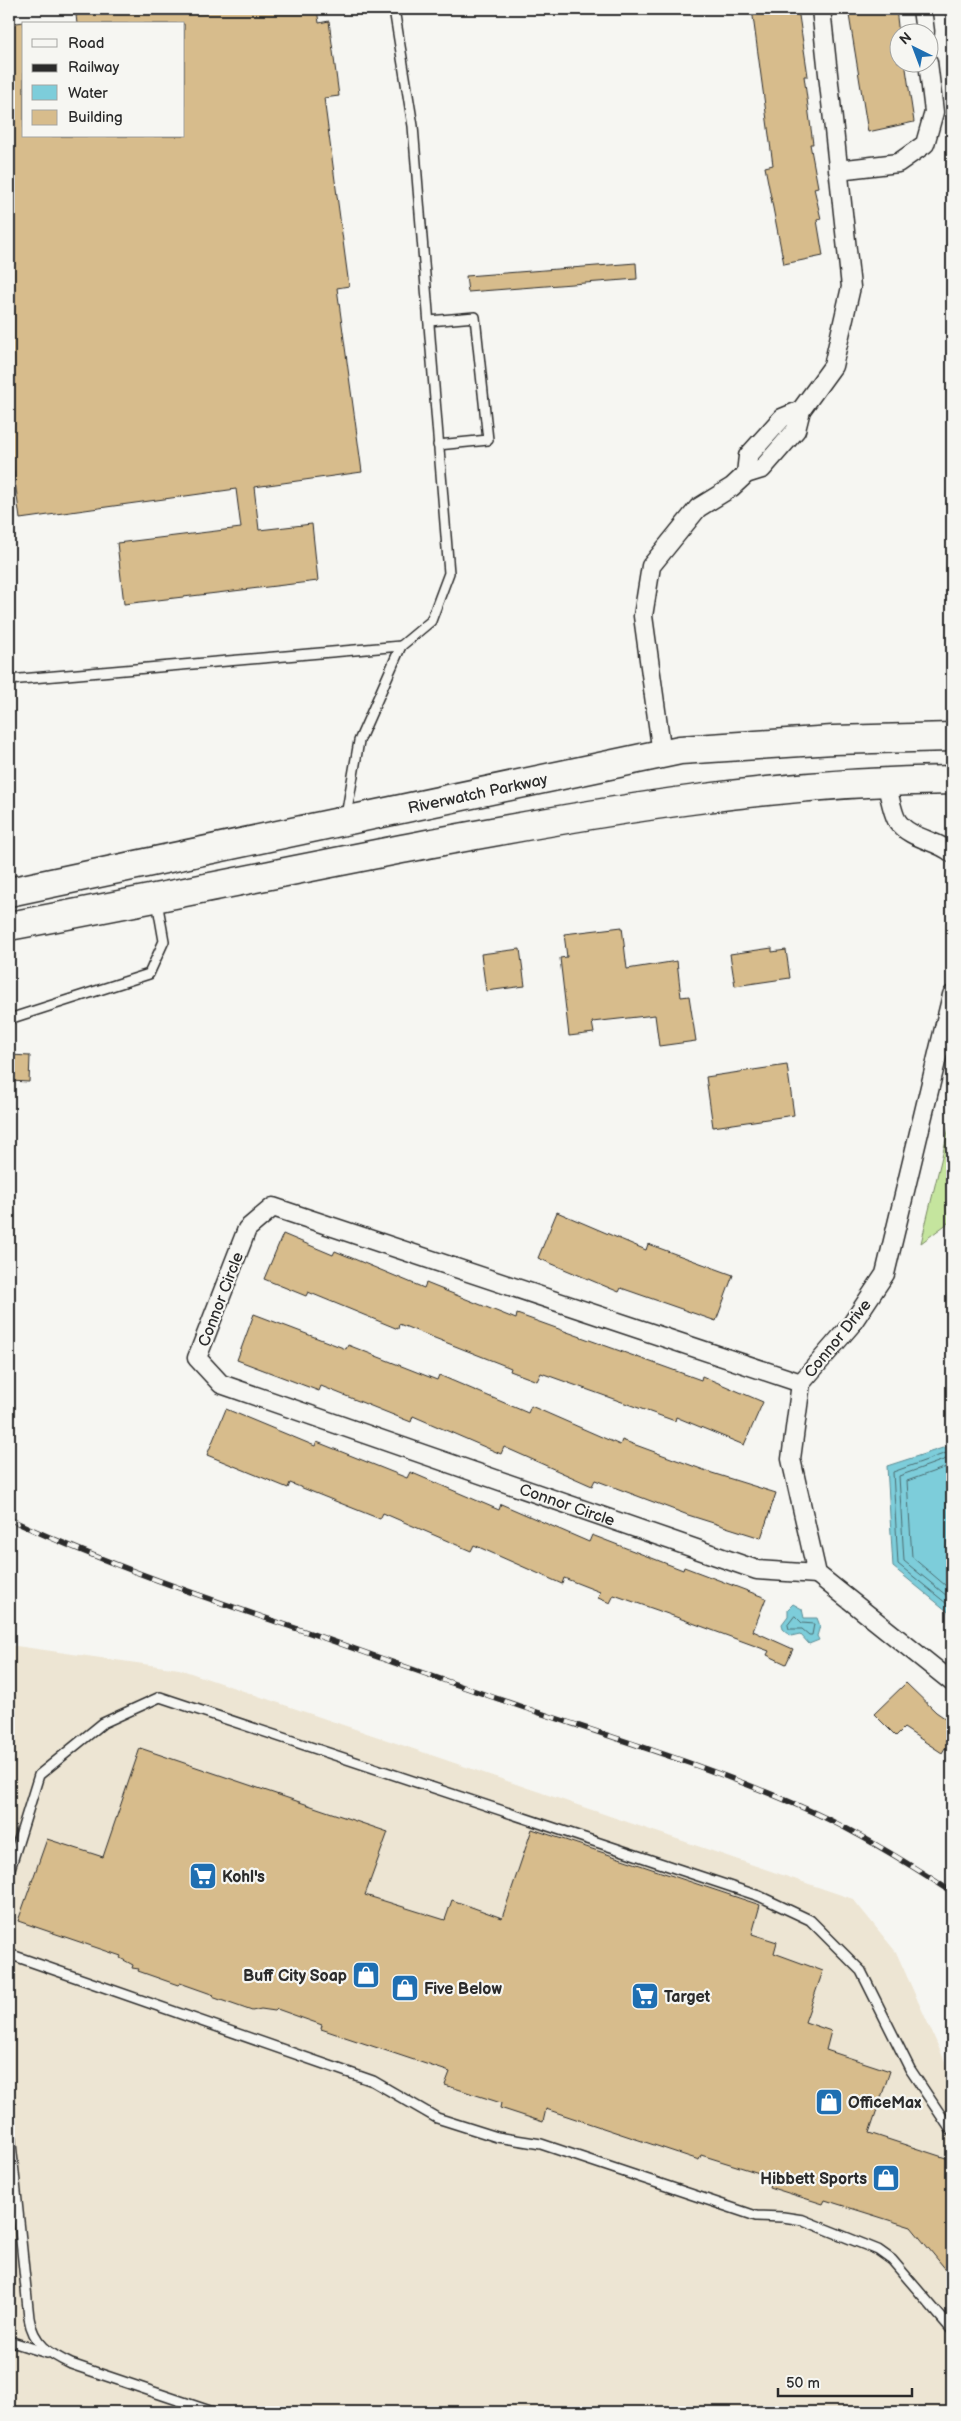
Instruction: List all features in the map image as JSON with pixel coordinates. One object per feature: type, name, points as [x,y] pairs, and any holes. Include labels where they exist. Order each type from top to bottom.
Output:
[{"type":"main road","name":"Riverwatch Parkway","points":[[9,892],[680,750],[805,742],[952,737]]},
{"type":"main road","points":[[9,926],[596,812],[766,790],[886,781],[952,780]]},
{"type":"street","points":[[662,754],[642,616],[651,566],[698,508],[732,487],[746,474],[762,469],[796,430],[801,410],[833,366],[851,287],[821,9]]},
{"type":"street","points":[[922,9],[924,22]]},
{"type":"street","points":[[838,170],[898,163],[925,144],[934,112],[929,72]]},
{"type":"street","points":[[886,781],[898,822],[911,833],[929,839],[952,853]]},
{"type":"street","name":"Connor Drive","points":[[817,1574],[790,1459],[801,1383],[852,1325],[886,1274],[952,996]]},
{"type":"street","name":"Connor Circle","points":[[801,1383],[273,1207],[247,1229],[197,1358],[221,1384],[757,1570],[817,1574]]},
{"type":"street","points":[[817,1574],[952,1682]]},
{"type":"lane","points":[[345,820],[359,741],[401,646],[431,621],[448,573],[413,126],[394,9]]},
{"type":"lane","points":[[429,321],[475,316],[488,440],[438,445]]},
{"type":"lane","points":[[9,680],[401,646]]},
{"type":"lane","points":[[9,1019],[148,974],[164,941],[156,898]]},
{"type":"lane","points":[[9,1872],[39,1775],[103,1723],[160,1696],[759,1896],[810,1920],[861,1971],[910,2069],[952,2132]]},
{"type":"lane","points":[[9,1954],[373,2081],[437,2118],[497,2137],[540,2144],[756,2216],[803,2220],[872,2247],[892,2260],[952,2330]]},
{"type":"lane","points":[[9,2124],[30,2327],[40,2345],[50,2354]]},
{"type":"lane","points":[[9,2341],[213,2412]]},
{"type":"shaded area","points":[[9,1645],[179,1669],[853,1899],[896,1952],[952,2077],[952,2412],[9,2412]]},
{"type":"green space","points":[[952,1115],[952,1220],[921,1243]]},
{"type":"water","points":[[952,1445],[952,1615],[893,1567],[887,1466]]},
{"type":"water","points":[[793,1604],[802,1609],[804,1618],[817,1618],[820,1626],[817,1636],[819,1640],[809,1644],[800,1634],[791,1636],[783,1629],[782,1624],[788,1616],[788,1609]]},
{"type":"building","points":[[121,9],[317,9],[319,23],[329,21],[339,96],[324,98],[349,286],[337,288],[362,472],[254,487],[259,530],[312,524],[318,581],[124,604],[117,543],[241,528],[236,489],[20,519],[9,435],[9,24],[22,22],[22,138],[185,138],[185,22],[77,22],[76,15]]},
{"type":"building","points":[[752,9],[798,9],[808,76],[804,76],[813,144],[810,144],[818,187],[814,188],[821,219],[817,220],[823,256],[784,264],[765,167],[773,165]]},
{"type":"building","points":[[848,9],[896,9],[898,22],[888,22],[888,72],[906,72],[914,122],[868,132]]},
{"type":"building","points":[[636,263],[637,279],[468,292],[466,276]]},
{"type":"building","points":[[622,927],[627,969],[677,961],[681,997],[689,996],[696,1041],[659,1046],[655,1015],[592,1022],[594,1033],[569,1036],[560,958],[567,957],[564,934]]},
{"type":"building","points":[[772,948],[772,952],[786,950],[790,978],[735,986],[730,954]]},
{"type":"building","points":[[520,949],[525,986],[486,991],[481,954]]},
{"type":"building","points":[[9,1055],[30,1056],[29,1082],[9,1081]]},
{"type":"building","points":[[787,1065],[794,1115],[713,1127],[706,1077]]},
{"type":"building","points":[[557,1212],[646,1250],[648,1244],[733,1275],[716,1321],[621,1288],[619,1292],[538,1258]]},
{"type":"building","points":[[283,1234],[333,1255],[335,1251],[424,1288],[426,1283],[516,1319],[517,1314],[701,1380],[702,1376],[763,1402],[744,1445],[676,1417],[675,1421],[541,1373],[537,1381],[510,1371],[511,1368],[399,1324],[398,1329],[308,1292],[306,1296],[264,1279]]},
{"type":"building","points":[[254,1314],[346,1349],[348,1345],[437,1380],[439,1375],[528,1413],[531,1406],[620,1445],[622,1440],[712,1473],[776,1493],[761,1538],[688,1515],[595,1480],[592,1486],[504,1447],[501,1454],[413,1416],[411,1422],[321,1386],[319,1391],[237,1360]]},
{"type":"building","points":[[226,1409],[315,1446],[317,1442],[407,1478],[410,1472],[499,1510],[501,1504],[589,1542],[592,1535],[683,1570],[684,1567],[766,1598],[753,1631],[793,1649],[786,1664],[767,1655],[769,1651],[657,1610],[614,1595],[610,1603],[598,1598],[600,1592],[564,1578],[562,1584],[474,1545],[471,1551],[383,1513],[380,1519],[290,1483],[288,1488],[207,1455]]},
{"type":"building","points":[[906,1683],[936,1712],[952,1723],[952,1754],[945,1748],[942,1753],[904,1728],[896,1736],[874,1714]]},
{"type":"building","points":[[140,1748],[388,1832],[365,1895],[445,1920],[452,1900],[502,1918],[532,1829],[760,1905],[752,1934],[777,1942],[774,1953],[823,1971],[805,2022],[831,2031],[826,2050],[890,2071],[869,2133],[952,2160],[952,2277],[911,2227],[825,2200],[823,2204],[769,2187],[772,2177],[701,2155],[699,2160],[546,2109],[543,2122],[500,2108],[501,2103],[445,2085],[450,2072],[321,2029],[322,2025],[277,2009],[275,2011],[261,2009],[252,2011],[180,1983],[178,1985],[138,1971],[139,1969],[132,1968],[133,1965],[120,1958],[121,1956],[18,1921],[47,1839],[103,1857]]},
{"type":"railway","points":[[9,1519],[120,1566],[196,1594],[744,1783],[815,1813],[868,1840],[952,1892]]},
{"type":"place","name":"Kohl's","points":[[203,1876]]},
{"type":"place","name":"Buff City Soap","points":[[366,1975]]},
{"type":"place","name":"Five Below","points":[[405,1988]]},
{"type":"place","name":"Target","points":[[645,1996]]},
{"type":"place","name":"OfficeMax","points":[[829,2102]]},
{"type":"place","name":"Hibbett Sports","points":[[886,2178]]}]
